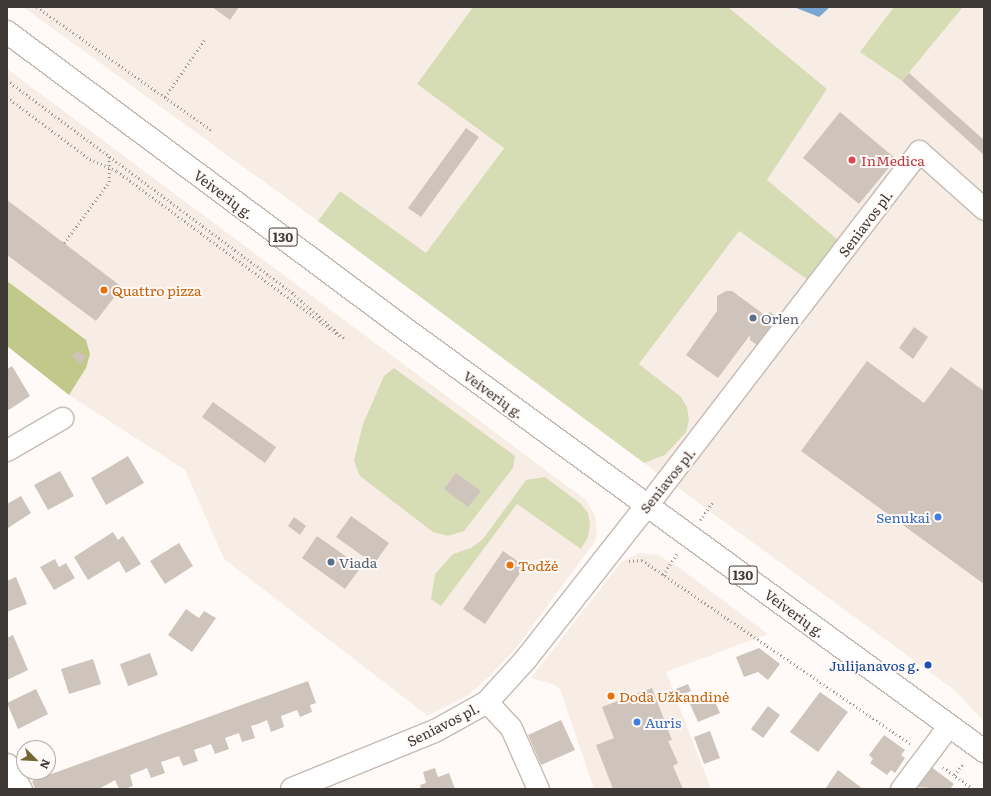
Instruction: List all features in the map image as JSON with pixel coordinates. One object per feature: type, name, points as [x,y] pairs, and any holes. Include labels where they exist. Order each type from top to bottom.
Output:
[{"type":"main road","name":"Veiverių g.","points":[[7,32],[398,323],[648,504],[984,751]]},
{"type":"main road","name":"Seniavos pl.","points":[[292,789],[435,732],[487,702],[526,658],[648,504]]},
{"type":"street","name":"Seniavos pl.","points":[[648,504],[919,152],[984,209]]},
{"type":"street","points":[[7,450],[62,418]]},
{"type":"street","points":[[487,702],[511,728],[538,789]]},
{"type":"street","points":[[901,789],[949,725]]},
{"type":"street","points":[[7,764],[21,789]]},
{"type":"path","points":[[37,7],[213,131]]},
{"type":"path","points":[[165,97],[205,39]]},
{"type":"path","points":[[7,80],[110,155],[289,290],[344,338],[326,328],[109,167],[90,159],[7,97]]},
{"type":"path","points":[[64,243],[109,182],[110,155]]},
{"type":"path","points":[[621,562],[642,560],[927,755],[973,789]]},
{"type":"shaded area","points":[[23,7],[473,7],[417,84],[504,147],[426,254],[340,191],[318,221]]},
{"type":"shaded area","points":[[728,7],[894,7],[861,52],[901,81],[963,7],[984,7],[984,722],[957,692],[644,463],[665,455],[639,364],[739,230],[808,280],[767,180],[827,89]]},
{"type":"shaded area","points":[[7,69],[586,500],[595,515],[597,537],[594,543],[517,647],[488,678],[468,695],[428,716],[224,559],[185,470],[69,395],[7,346]]},
{"type":"shaded area","points":[[639,553],[658,555],[677,566],[768,634],[666,672],[711,789],[594,789],[560,689],[553,684],[531,678],[621,562]]},
{"type":"green space","points":[[473,7],[728,7],[827,89],[767,180],[838,240],[808,280],[739,231],[639,364],[681,397],[687,407],[689,420],[686,432],[665,455],[644,463],[318,221],[340,191],[426,253],[504,148],[417,84]]},
{"type":"green space","points":[[894,7],[963,7],[902,81],[860,52]]},
{"type":"green space","points":[[7,281],[86,340],[90,354],[86,368],[69,395],[7,346]]},
{"type":"green space","points":[[394,368],[515,456],[513,468],[464,531],[448,536],[433,532],[360,476],[354,461],[363,424],[384,376]]},
{"type":"green space","points":[[545,477],[581,504],[588,513],[590,524],[588,537],[581,549],[517,504],[441,606],[431,599],[435,574],[453,554],[471,548],[483,539],[526,480]]},
{"type":"water","points":[[794,7],[830,7],[819,17]]},
{"type":"building","points":[[212,7],[239,7],[230,20]]},
{"type":"building","points":[[909,73],[984,140],[984,155],[902,81]]},
{"type":"building","points":[[840,112],[896,159],[859,204],[803,158]]},
{"type":"building","points":[[466,128],[479,137],[421,217],[408,208]]},
{"type":"building","points":[[7,200],[122,287],[96,321],[7,255]]},
{"type":"building","points":[[726,291],[732,291],[766,316],[770,312],[781,320],[761,348],[750,340],[750,335],[718,378],[686,355],[717,311],[717,296]]},
{"type":"building","points":[[914,327],[928,337],[913,359],[899,348]]},
{"type":"building","points":[[77,351],[86,357],[81,364],[72,357]]},
{"type":"building","name":"Senukai","points":[[867,361],[924,403],[951,367],[984,391],[984,584],[801,451]]},
{"type":"building","points":[[12,366],[30,396],[7,411],[7,369]]},
{"type":"building","points":[[213,402],[276,447],[265,463],[202,417]]},
{"type":"building","points":[[128,456],[144,483],[106,505],[91,478]]},
{"type":"building","points":[[60,471],[74,496],[48,510],[34,485]]},
{"type":"building","points":[[456,473],[481,491],[468,507],[444,489]]},
{"type":"building","points":[[21,496],[31,513],[8,528],[7,504]]},
{"type":"building","points":[[351,516],[389,543],[374,564],[336,537]]},
{"type":"building","points":[[294,517],[306,526],[300,535],[288,526]]},
{"type":"building","points":[[113,532],[118,540],[123,536],[141,564],[126,573],[119,561],[88,580],[74,557]]},
{"type":"building","name":"Viada","points":[[317,536],[361,567],[345,589],[302,558]]},
{"type":"building","points":[[179,543],[193,566],[165,584],[150,561]]},
{"type":"building","points":[[503,551],[525,566],[485,624],[463,609]]},
{"type":"building","points":[[55,559],[59,567],[66,563],[75,578],[54,590],[40,567]]},
{"type":"building","points":[[16,577],[27,604],[7,612],[7,581]]},
{"type":"building","points":[[186,609],[199,618],[204,611],[216,618],[192,652],[168,635]]},
{"type":"building","points":[[13,635],[28,670],[7,680],[7,638]]},
{"type":"building","points":[[759,648],[780,664],[768,680],[758,672],[744,677],[736,657]]},
{"type":"building","points":[[150,653],[158,675],[128,686],[120,664]]},
{"type":"building","points":[[93,659],[101,684],[69,694],[61,669]]},
{"type":"building","points":[[308,681],[316,703],[310,705],[312,712],[300,717],[297,710],[281,716],[284,727],[271,732],[267,720],[251,726],[255,738],[242,742],[239,733],[225,738],[229,749],[215,754],[211,744],[194,750],[198,761],[183,766],[179,756],[161,762],[165,773],[151,778],[147,768],[130,775],[133,786],[125,789],[119,789],[115,780],[99,789],[35,789],[32,781],[56,780],[56,772]]},
{"type":"building","points":[[688,684],[691,691],[679,696],[676,689]]},
{"type":"building","points":[[652,688],[672,740],[668,741],[678,763],[673,766],[683,789],[613,789],[596,745],[614,738],[602,707]]},
{"type":"building","points":[[36,689],[48,714],[18,729],[7,703]]},
{"type":"building","points":[[820,692],[848,712],[818,752],[790,732]]},
{"type":"building","points":[[704,694],[705,698],[712,695],[720,713],[698,722],[690,704]]},
{"type":"building","points":[[768,706],[780,715],[763,738],[751,729]]},
{"type":"building","points":[[561,720],[575,750],[541,765],[528,735]]},
{"type":"building","points":[[710,731],[720,758],[704,764],[694,737]]},
{"type":"building","points":[[884,735],[905,750],[901,755],[905,758],[895,773],[891,770],[887,775],[870,763],[873,759],[869,755]]},
{"type":"building","points":[[930,766],[954,784],[950,789],[914,787]]},
{"type":"building","points":[[435,768],[438,777],[449,773],[455,789],[421,789],[420,785],[426,783],[423,772]]},
{"type":"building","points":[[838,770],[863,789],[825,789]]},
{"type":"place","name":"InMedica","points":[[852,160]]},
{"type":"place","name":"Quattro pizza","points":[[104,290]]},
{"type":"place","name":"Orlen","points":[[753,318]]},
{"type":"place","name":"Senukai","points":[[938,517]]},
{"type":"place","name":"Viada","points":[[331,562]]},
{"type":"place","name":"Todžė","points":[[510,565]]},
{"type":"place","name":"Julijanavos g.","points":[[928,665]]},
{"type":"place","name":"Doda Užkandinė","points":[[611,696]]},
{"type":"place","name":"Auris","points":[[637,722]]}]
